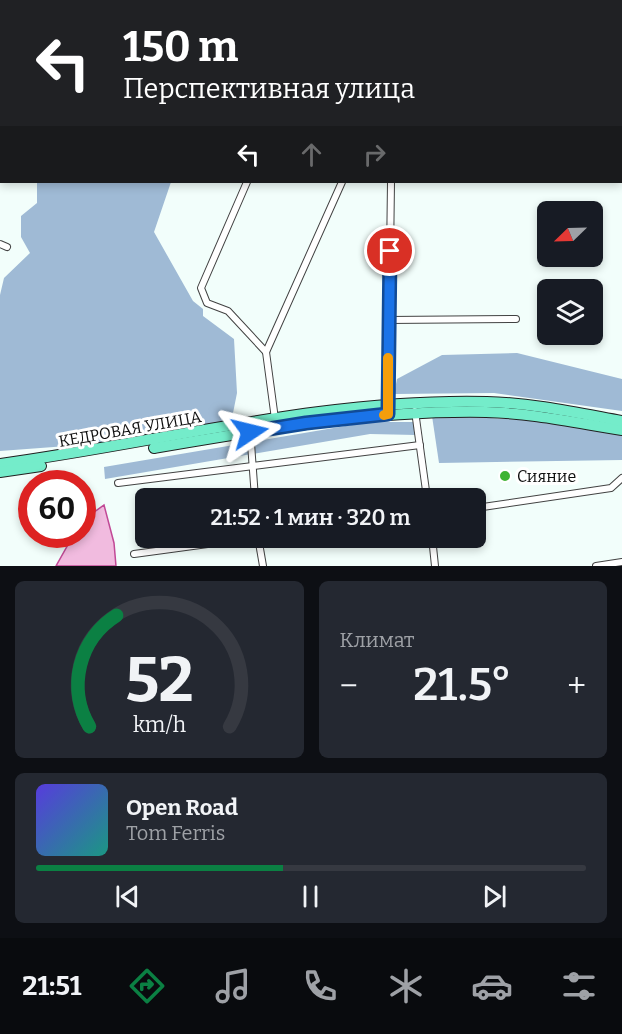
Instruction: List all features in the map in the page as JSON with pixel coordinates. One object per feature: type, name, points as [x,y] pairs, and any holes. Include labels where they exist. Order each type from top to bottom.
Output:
[{"type":"main road","name":"КЕДРОВАЯ УЛИЦА","points":[[0,472],[276,423],[388,410],[488,402],[622,421]]},
{"type":"main road","name":"КЕДРОВАЯ УЛИЦА","points":[[415,409],[488,412],[622,430]]},
{"type":"main road","name":"КЕДРОВАЯ УЛИЦА","points":[[0,464],[250,428]]},
{"type":"street","points":[[247,183],[201,288],[207,303],[228,311],[266,352]]},
{"type":"street","points":[[276,423],[266,352],[342,183]]},
{"type":"street","points":[[388,410],[391,183]]},
{"type":"street","points":[[388,320],[516,319]]},
{"type":"street","points":[[415,409],[426,488]]},
{"type":"street","points":[[250,428],[254,488]]},
{"type":"street","points":[[118,483],[420,445]]},
{"type":"street","points":[[486,507],[611,488],[622,478]]},
{"type":"street","points":[[134,555],[182,548]]},
{"type":"street","points":[[260,548],[263,566]]},
{"type":"street","points":[[433,548],[435,566]]},
{"type":"street","points":[[596,566],[622,562]]},
{"type":"shaded area","points":[[37,183],[171,183],[154,232],[193,301],[203,309],[203,316],[234,339],[237,393],[231,423],[192,425],[94,444],[0,451],[0,295],[4,278],[30,253],[21,237],[21,216],[37,203]]},
{"type":"shaded area","points":[[517,353],[622,379],[622,411],[494,393],[394,394],[397,379],[442,355]]},
{"type":"shaded area","points":[[432,416],[527,421],[575,426],[622,435],[622,460],[439,463]]},
{"type":"shaded area","points":[[369,422],[413,422],[416,435],[370,434],[105,479],[104,467]]},
{"type":"shaded area","points":[[104,505],[114,543],[116,566],[56,566],[66,548],[96,548],[96,511]]},
{"type":"slow traffic","points":[[384,415],[388,414],[388,358]]},
{"type":"place","name":"Сияние","points":[[505,476]]},
{"type":"route","points":[[250,432],[388,414],[390,251]]}]
